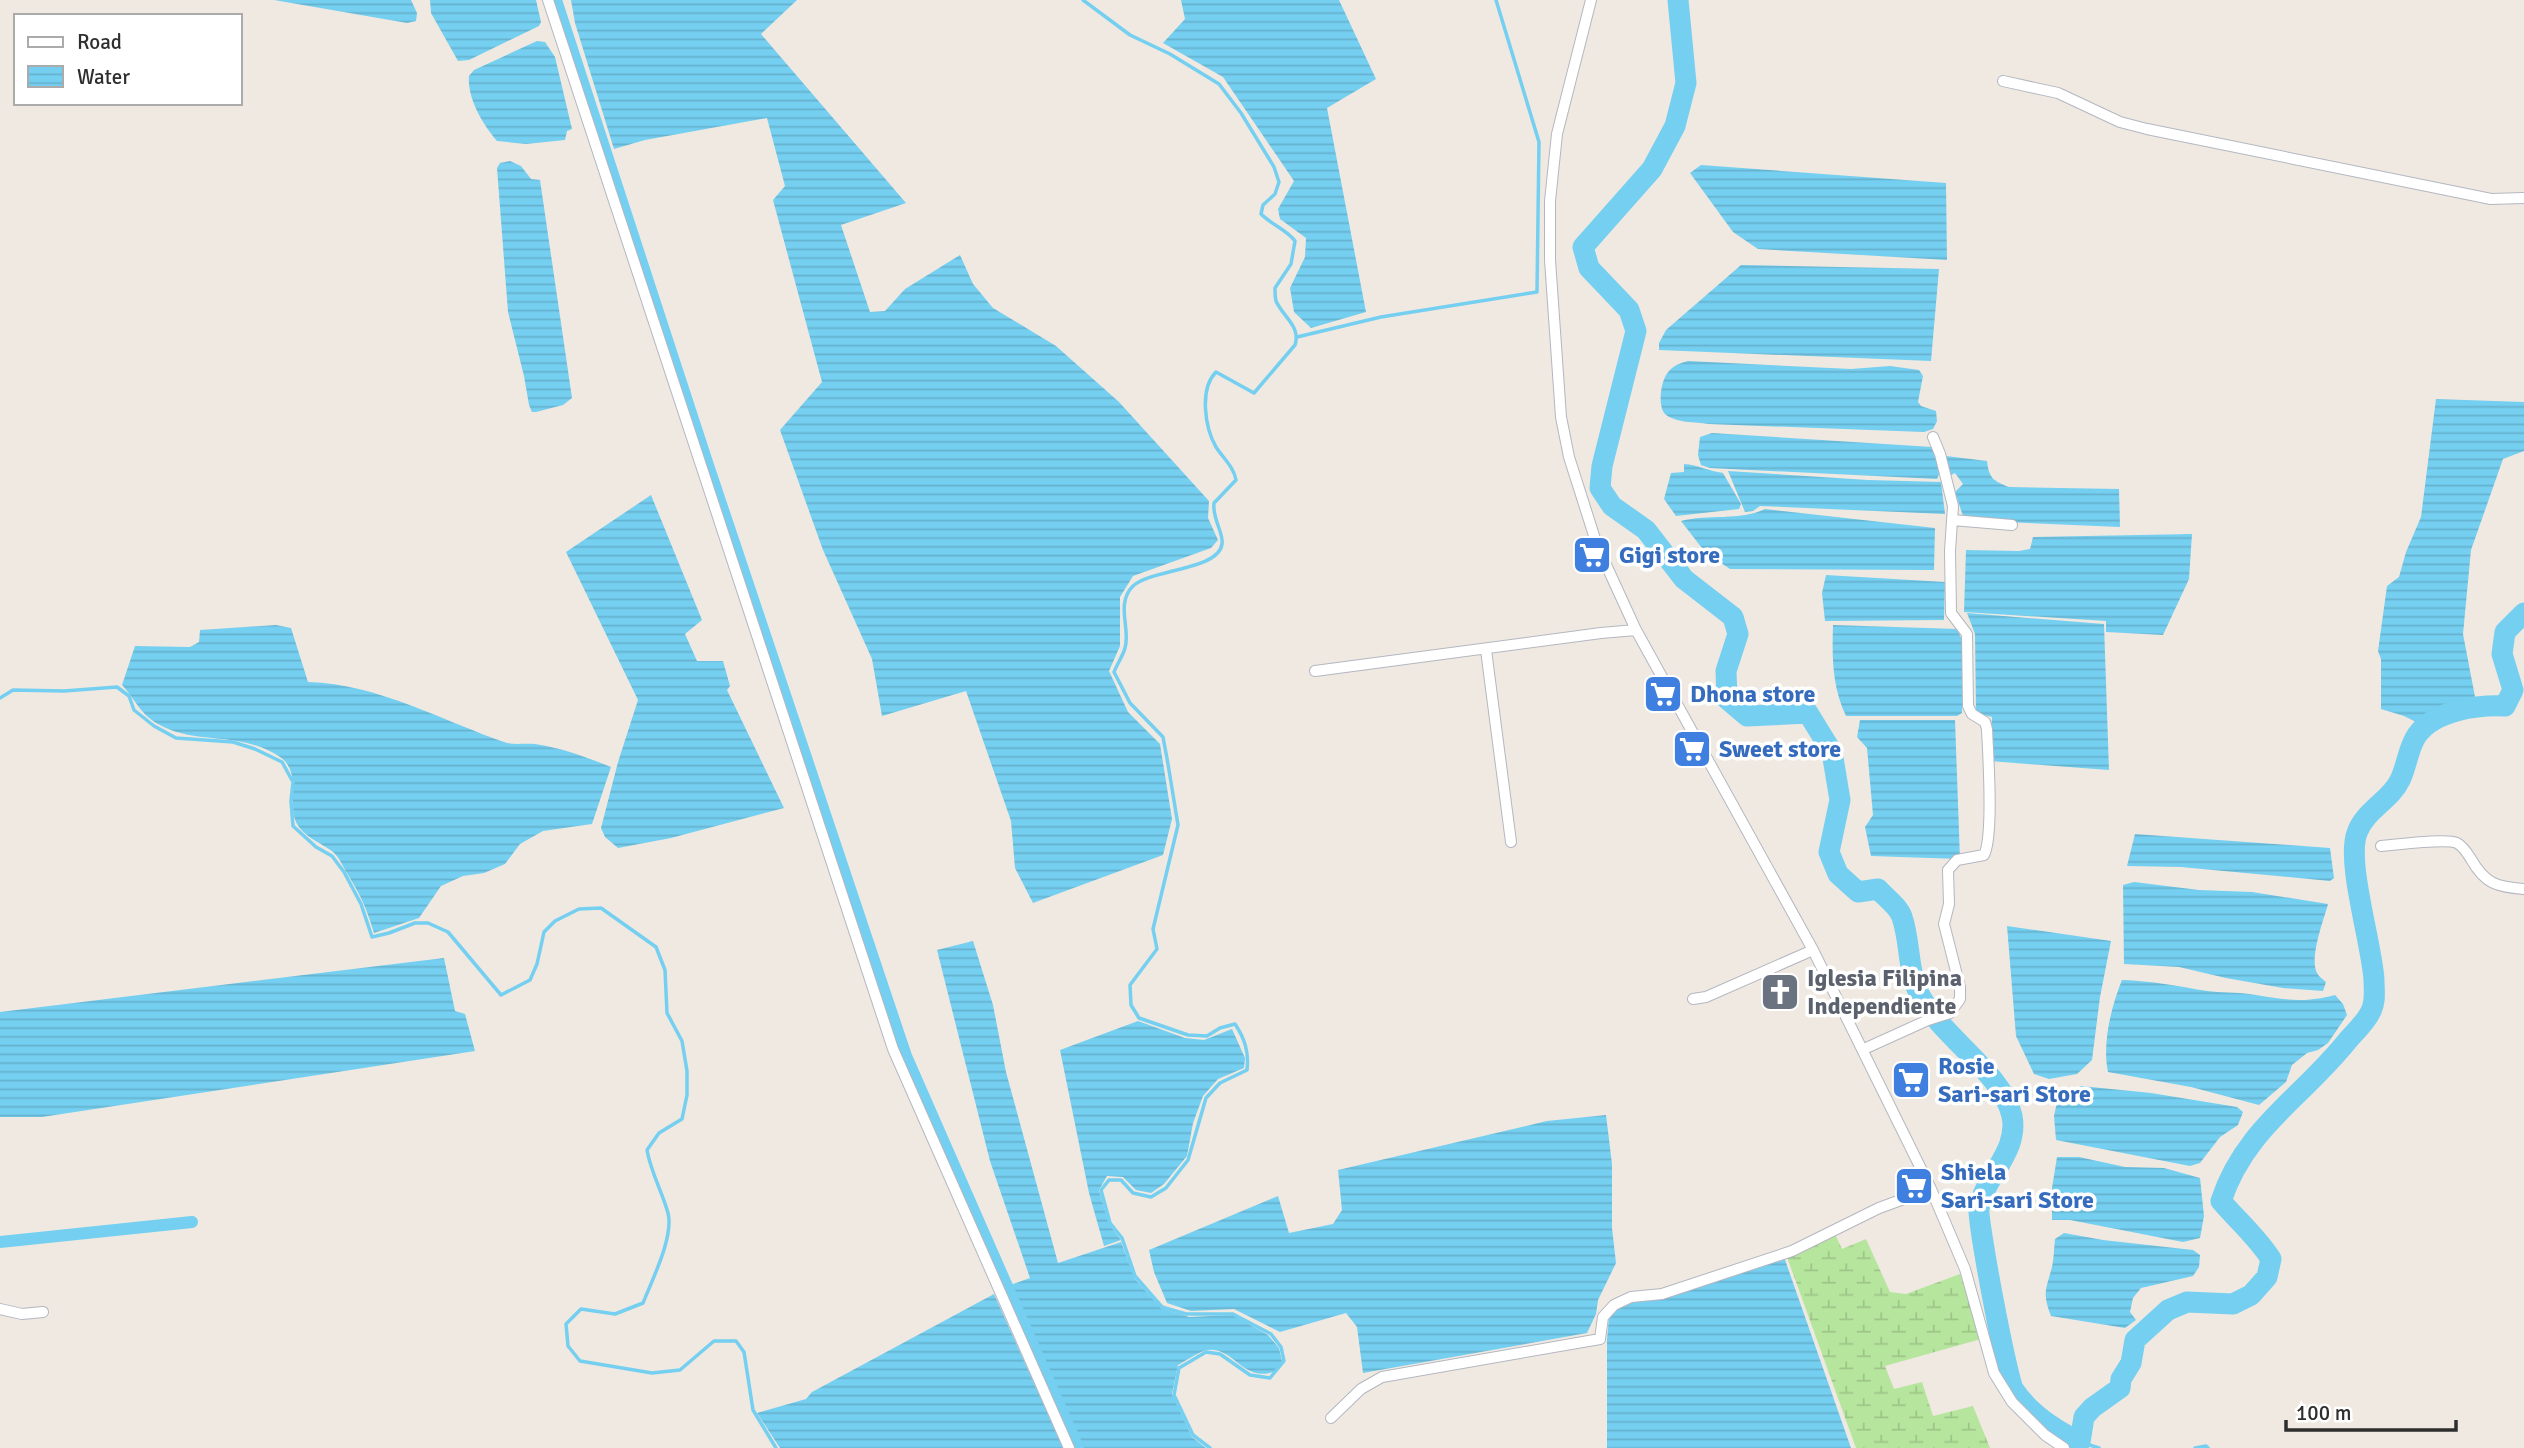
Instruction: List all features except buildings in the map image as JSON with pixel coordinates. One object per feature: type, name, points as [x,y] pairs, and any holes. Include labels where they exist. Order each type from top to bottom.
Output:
[{"type":"street","points":[[548,0],[892,1049],[1069,1448]]},
{"type":"street","points":[[1591,0],[1557,134],[1550,201],[1552,301],[1561,417],[1569,457],[1597,545],[1636,630],[1813,950],[1864,1049],[1931,1189],[1965,1269],[1994,1373],[2012,1402],[2045,1435],[2064,1448]]},
{"type":"street","points":[[2003,81],[2058,93],[2120,122],[2147,129],[2491,199],[2524,198]]},
{"type":"street","points":[[1864,1049],[1950,1013],[1960,999],[1958,977],[1944,924],[1949,904],[1948,870],[1957,860],[1980,856],[1986,852],[1989,794],[1986,725],[1981,718],[1972,714],[1968,706],[1967,634],[1951,612],[1950,551],[1953,506],[1933,437]]},
{"type":"street","points":[[1952,520],[2011,525]]},
{"type":"street","points":[[1315,671],[1636,630]]},
{"type":"street","points":[[1486,650],[1511,842]]},
{"type":"street","points":[[2381,846],[2451,841],[2464,849],[2479,873],[2489,882],[2504,888],[2524,890]]},
{"type":"street","points":[[1693,999],[1706,997],[1813,950]]},
{"type":"street","points":[[1331,1418],[1361,1388],[1382,1377],[1600,1339],[1603,1317],[1622,1301],[1631,1297],[1662,1293],[1780,1255],[1879,1208],[1931,1189]]},
{"type":"street","points":[[0,1308],[22,1314],[43,1312]]},
{"type":"green space","points":[[1835,1234],[1842,1249],[1866,1239],[1890,1292],[1906,1294],[1960,1274],[1981,1339],[1885,1366],[1894,1389],[1922,1382],[1933,1416],[1973,1406],[1990,1448],[1856,1448],[1787,1257]]},
{"type":"water","points":[[274,0],[411,0],[417,13],[416,21],[407,23]]},
{"type":"water","points":[[430,0],[536,0],[541,22],[539,26],[469,60],[458,61],[431,13]]},
{"type":"water","points":[[571,0],[797,0],[761,34],[906,203],[841,225],[870,312],[885,311],[905,289],[960,255],[973,284],[993,308],[1056,346],[1119,402],[1209,501],[1208,518],[1218,540],[1211,548],[1133,576],[1120,597],[1120,646],[1109,671],[1128,712],[1160,744],[1172,819],[1163,855],[1033,903],[1015,868],[1011,821],[966,691],[882,716],[872,659],[823,550],[780,430],[822,382],[773,200],[785,186],[767,118],[645,140],[614,149],[575,23]]},
{"type":"water","points":[[1181,0],[1339,0],[1376,79],[1327,108],[1366,312],[1311,328],[1294,312],[1290,288],[1305,257],[1306,238],[1280,219],[1278,209],[1294,181],[1223,77],[1163,43],[1185,19]]},
{"type":"water","points":[[537,41],[545,42],[555,57],[572,129],[567,131],[565,140],[526,144],[497,141],[477,111],[469,76],[474,70]]},
{"type":"water","points":[[510,161],[521,166],[531,179],[540,180],[572,398],[563,405],[536,412],[532,412],[529,405],[508,312],[497,168],[500,163]]},
{"type":"water","points":[[1701,165],[1946,183],[1947,260],[1758,249],[1733,232],[1690,173]]},
{"type":"water","points":[[1741,265],[1939,269],[1931,361],[1659,350],[1659,343],[1666,330]]},
{"type":"water","points":[[1688,361],[1851,369],[1890,366],[1919,370],[1923,376],[1918,402],[1921,406],[1936,411],[1937,421],[1933,429],[1924,432],[1680,421],[1665,414],[1661,405],[1661,392],[1669,371]]},
{"type":"water","points":[[2436,399],[2524,402],[2524,451],[2503,459],[2471,550],[2463,634],[2476,702],[2437,712],[2418,723],[2381,709],[2381,659],[2378,651],[2387,586],[2399,577],[2421,517]]},
{"type":"water","points":[[1712,433],[1932,447],[1940,472],[1937,479],[1710,468],[1701,465],[1698,455],[1700,437]]},
{"type":"water","points":[[1946,456],[1987,461],[1993,478],[2009,487],[2119,489],[2120,527],[2003,522],[1963,516],[1955,492],[1963,484],[1955,473],[1951,475]]},
{"type":"water","points":[[1684,464],[1723,473],[1741,504],[1739,509],[1676,516],[1664,499],[1671,473],[1684,472]]},
{"type":"water","points":[[1728,471],[1941,482],[1945,514],[1760,506],[1745,512]]},
{"type":"water","points":[[651,495],[702,620],[685,634],[697,661],[723,661],[730,686],[727,690],[784,808],[671,838],[618,848],[605,837],[601,828],[638,700],[566,552]]},
{"type":"water","points":[[1765,509],[1935,528],[1934,570],[1730,569],[1705,552],[1681,521],[1745,515]]},
{"type":"water","points":[[2192,534],[2189,579],[2163,635],[2106,632],[2106,621],[1964,612],[1966,550],[2030,549],[2033,537]]},
{"type":"water","points":[[1826,575],[1945,582],[1944,620],[1825,621],[1822,593]]},
{"type":"water","points":[[1967,613],[2104,624],[2109,770],[1989,761],[1992,717],[1976,713],[1975,634]]},
{"type":"water","points":[[276,625],[291,628],[308,682],[334,684],[385,696],[507,743],[555,748],[611,767],[592,824],[543,831],[520,844],[505,864],[484,873],[463,876],[441,886],[419,918],[374,933],[362,900],[338,858],[303,832],[296,822],[291,771],[287,763],[265,749],[249,744],[187,735],[158,724],[142,711],[122,685],[135,646],[190,647],[199,642],[200,630]]},
{"type":"water","points":[[1833,625],[1957,629],[1962,640],[1962,713],[1957,716],[1846,716],[1834,672]]},
{"type":"water","points":[[1860,720],[1955,720],[1960,859],[1871,856],[1865,827],[1873,815],[1867,748],[1857,737]]},
{"type":"water","points":[[2135,834],[2330,848],[2334,878],[2330,881],[2181,867],[2127,866]]},
{"type":"water","points":[[2134,882],[2199,890],[2252,892],[2328,904],[2315,958],[2317,973],[2326,982],[2323,991],[2283,988],[2179,967],[2124,964],[2123,885]]},
{"type":"water","points":[[2007,926],[2111,941],[2092,1060],[2077,1074],[2049,1079],[2034,1074],[2016,1036]]},
{"type":"water","points":[[973,941],[993,1005],[1006,1072],[1058,1263],[1121,1242],[1135,1279],[1161,1308],[1189,1317],[1233,1315],[1268,1335],[1279,1348],[1282,1361],[1278,1370],[1266,1374],[1248,1370],[1226,1354],[1208,1350],[1178,1365],[1172,1394],[1192,1437],[1206,1448],[1080,1448],[1008,1286],[1030,1278],[990,1161],[937,950]]},
{"type":"water","points":[[444,958],[455,1011],[465,1014],[475,1051],[42,1117],[0,1117],[0,1012]]},
{"type":"water","points":[[2122,980],[2292,1000],[2335,995],[2343,1004],[2347,1015],[2328,1043],[2307,1053],[2292,1065],[2286,1082],[2259,1105],[2191,1087],[2108,1072],[2106,1050],[2109,1026]]},
{"type":"water","points":[[1138,1021],[1185,1038],[1204,1040],[1232,1029],[1245,1058],[1244,1068],[1218,1079],[1203,1096],[1193,1123],[1187,1156],[1164,1184],[1151,1193],[1136,1190],[1123,1177],[1107,1176],[1099,1190],[1109,1224],[1121,1240],[1104,1246],[1089,1193],[1060,1050]]},
{"type":"water","points":[[2081,1086],[2151,1093],[2237,1107],[2243,1112],[2238,1125],[2220,1137],[2200,1163],[2190,1166],[2056,1140],[2054,1116],[2057,1102]]},
{"type":"water","points":[[1606,1115],[1612,1164],[1612,1228],[1616,1263],[1598,1300],[1596,1314],[1587,1333],[1363,1373],[1357,1327],[1346,1313],[1280,1332],[1234,1309],[1191,1311],[1167,1303],[1154,1272],[1149,1250],[1278,1196],[1289,1233],[1333,1224],[1342,1210],[1338,1170],[1547,1121]]},
{"type":"water","points":[[2057,1157],[2079,1157],[2125,1167],[2164,1168],[2200,1178],[2204,1216],[2200,1238],[2183,1242],[2070,1220],[2052,1220],[2052,1188]]},
{"type":"water","points":[[2064,1233],[2193,1250],[2200,1255],[2199,1267],[2193,1276],[2141,1288],[2133,1298],[2130,1312],[2136,1320],[2125,1328],[2051,1316],[2046,1291],[2053,1264],[2055,1239]]},
{"type":"water","points":[[1784,1257],[1851,1448],[1607,1448],[1607,1340],[1609,1317],[1615,1308]]},
{"type":"water","points":[[994,1294],[1063,1448],[780,1448],[757,1413],[806,1399],[812,1392]]},
{"type":"waterway","points":[[556,0],[906,1056],[1078,1448]]},
{"type":"waterway","points":[[1083,0],[1130,35],[1170,54],[1219,84],[1241,113],[1274,167],[1279,182],[1275,194],[1263,205],[1261,214],[1295,241],[1291,264],[1275,288],[1276,301],[1296,332],[1295,345],[1254,393],[1216,372],[1207,388],[1209,430],[1236,480],[1214,503],[1222,544],[1218,553],[1209,559],[1142,580],[1133,586],[1125,601],[1125,648],[1114,672],[1130,703],[1163,737],[1178,825],[1153,929],[1157,949],[1130,985],[1131,1005],[1139,1018],[1188,1035],[1207,1036],[1220,1028],[1235,1024],[1247,1051],[1247,1070],[1220,1083],[1206,1098],[1188,1160],[1166,1188],[1151,1197],[1133,1193],[1121,1180],[1109,1180],[1101,1190],[1110,1223],[1122,1238],[1135,1276],[1162,1307],[1186,1314],[1233,1314],[1271,1334],[1281,1347],[1284,1361],[1270,1378],[1250,1375],[1220,1354],[1206,1352],[1179,1368],[1174,1395],[1193,1435],[1210,1448]]},
{"type":"waterway","points":[[1297,337],[1381,317],[1537,292],[1539,142],[1496,0]]},
{"type":"waterway","points":[[1678,0],[1686,83],[1675,126],[1652,169],[1583,247],[1589,268],[1629,310],[1636,331],[1602,466],[1600,488],[1612,506],[1646,530],[1684,579],[1733,617],[1738,634],[1726,671],[1727,699],[1747,716],[1808,713],[1832,752],[1840,800],[1829,852],[1838,874],[1858,892],[1878,889],[1898,910],[1905,927],[1911,969],[1922,999],[1944,1028],[1997,1085],[2006,1101],[2012,1116],[2013,1129],[2006,1152],[1982,1196],[1979,1208],[1983,1240],[1999,1331],[2014,1390],[2035,1414],[2061,1432],[2080,1442],[2084,1417],[2120,1388],[2121,1379],[2131,1363],[2135,1340],[2168,1310],[2187,1302],[2233,1304],[2251,1295],[2267,1277],[2271,1259],[2254,1236],[2221,1201],[2232,1175],[2260,1133],[2331,1060],[2364,1023],[2373,1007],[2374,980],[2355,863],[2354,846],[2360,825],[2396,787],[2414,740],[2425,727],[2434,720],[2457,711],[2505,706],[2513,690],[2502,654],[2505,632],[2524,613]]},
{"type":"waterway","points":[[0,698],[13,690],[64,691],[117,687],[129,696],[134,710],[154,726],[176,738],[233,742],[282,762],[293,782],[293,826],[316,847],[332,856],[344,872],[361,904],[372,937],[415,923],[428,923],[448,932],[501,995],[530,980],[537,964],[544,932],[555,921],[579,909],[601,908],[656,947],[665,970],[667,1013],[682,1041],[687,1071],[687,1095],[682,1119],[659,1133],[647,1150],[668,1213],[668,1234],[643,1303],[615,1314],[581,1309],[566,1324],[568,1346],[580,1361],[652,1373],[680,1370],[714,1341],[736,1341],[744,1352],[753,1410],[776,1448]]},
{"type":"waterway","points":[[0,1242],[192,1222]]},
{"type":"waterway","points":[[2080,1442],[2099,1448]]},
{"type":"waterway","points":[[2195,1448],[2208,1448]]},
{"type":"place","name":"Gigi store","points":[[1592,555]]},
{"type":"place","name":"Dhona store","points":[[1663,694]]},
{"type":"place","name":"Sweet store","points":[[1692,749]]},
{"type":"place","name":"Iglesia Filipina Independiente","points":[[1780,992]]},
{"type":"place","name":"Rosie Sari-sari Store","points":[[1911,1080]]},
{"type":"place","name":"Shiela Sari-sari Store","points":[[1914,1186]]}]
